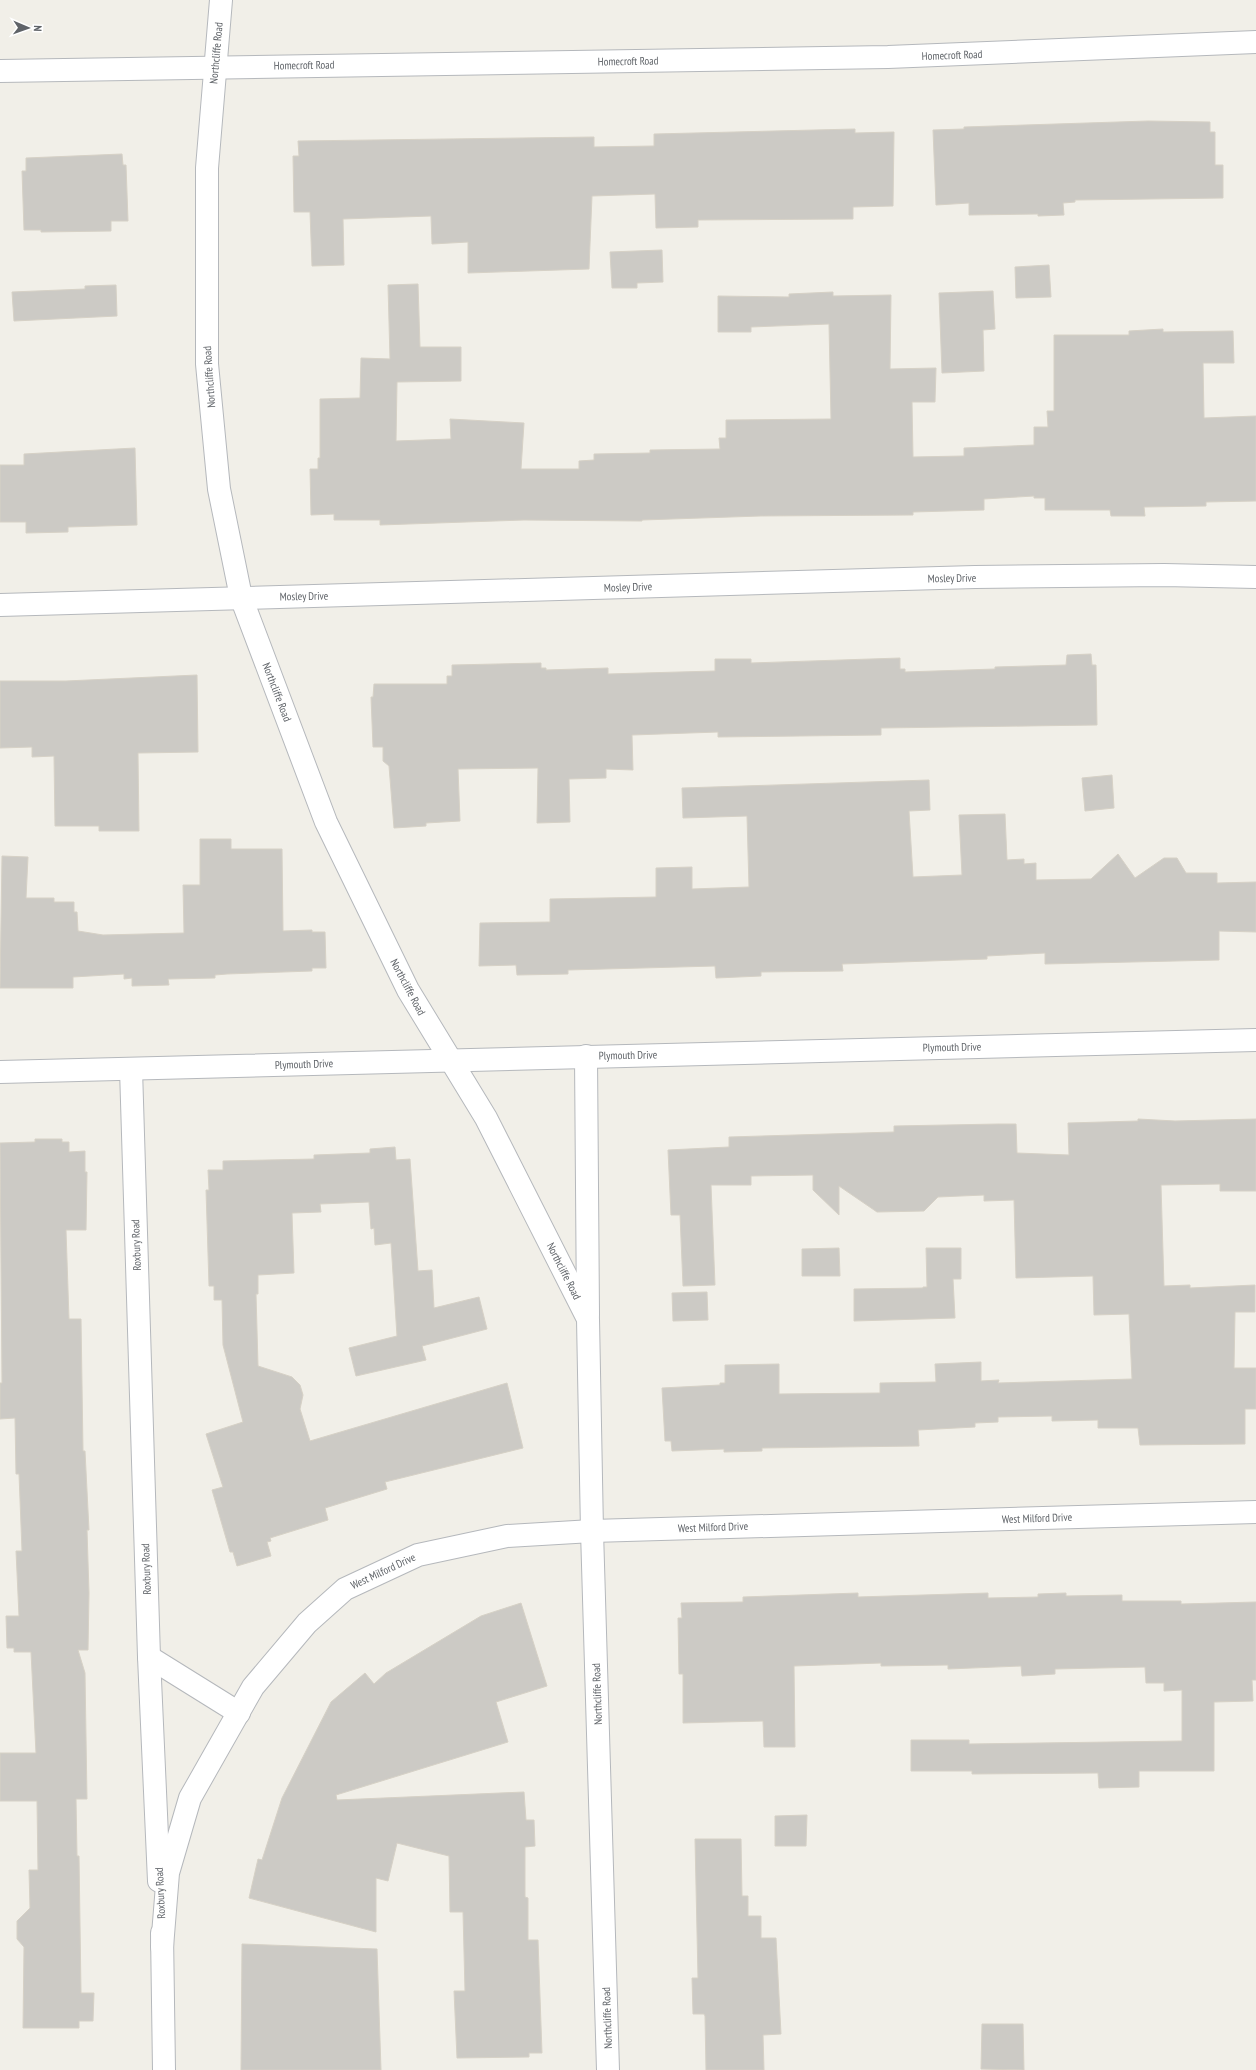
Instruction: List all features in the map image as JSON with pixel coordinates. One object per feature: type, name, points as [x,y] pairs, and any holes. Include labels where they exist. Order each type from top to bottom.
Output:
[{"type":"street","name":"Northcliffe Road","points":[[221,0],[207,168],[207,364],[219,489],[242,597],[326,822],[408,990],[449,1060],[486,1118],[588,1319]]},
{"type":"street","name":"Homecroft Road","points":[[0,71],[880,57],[1256,42]]},
{"type":"street","name":"Mosley Drive","points":[[0,605],[975,577],[1164,575],[1256,577]]},
{"type":"street","name":"Plymouth Drive","points":[[0,1072],[1256,1040]]},
{"type":"street","name":"Northcliffe Road","points":[[586,1056],[588,1319],[592,1531],[608,2070]]},
{"type":"street","name":"Roxbury Road","points":[[130,1068],[149,1657],[162,1947],[164,2070]]},
{"type":"street","name":"West Milford Drive","points":[[162,1947],[168,1873],[190,1798],[253,1687],[307,1623],[345,1590],[418,1555],[507,1536],[592,1531],[1256,1512]]},
{"type":"street","points":[[149,1657],[239,1713]]},
{"type":"building","points":[[1148,121],[1210,122],[1210,132],[1215,132],[1215,165],[1223,165],[1223,198],[1075,200],[1075,202],[1063,203],[1064,215],[1038,216],[1038,214],[969,215],[969,203],[936,205],[933,130],[964,129],[964,127]]},
{"type":"building","points":[[855,129],[855,133],[894,132],[893,206],[853,207],[853,219],[698,220],[698,227],[656,228],[655,194],[592,196],[589,269],[468,273],[468,242],[432,244],[431,216],[343,219],[344,265],[312,266],[310,212],[294,212],[293,156],[299,156],[298,141],[594,137],[594,147],[654,146],[654,134]]},
{"type":"building","points":[[122,154],[123,165],[126,165],[128,221],[111,221],[111,231],[41,232],[41,230],[24,230],[22,171],[26,171],[26,158]]},
{"type":"building","points":[[662,250],[663,282],[637,283],[637,288],[612,288],[610,252]]},
{"type":"building","points":[[1049,265],[1051,297],[1016,298],[1015,267]]},
{"type":"building","points":[[418,284],[420,347],[461,347],[461,381],[397,382],[396,441],[451,439],[450,419],[524,423],[521,469],[579,469],[579,461],[594,460],[594,454],[650,453],[650,450],[720,449],[719,438],[726,438],[726,420],[831,419],[829,324],[751,327],[751,332],[718,332],[718,296],[789,297],[789,294],[833,292],[833,296],[891,295],[890,369],[936,368],[935,402],[912,402],[913,457],[964,456],[964,448],[1034,445],[1034,427],[1048,427],[1047,411],[1054,411],[1054,335],[1129,335],[1129,331],[1163,329],[1163,332],[1233,331],[1234,363],[1203,363],[1204,418],[1256,416],[1256,501],[1206,502],[1206,506],[1144,507],[1145,516],[1111,516],[1110,510],[1045,510],[1045,498],[1034,498],[1034,496],[984,499],[984,510],[913,512],[913,515],[760,516],[642,521],[524,520],[380,525],[380,520],[334,520],[334,514],[311,515],[310,469],[318,469],[318,458],[320,458],[320,399],[360,398],[361,358],[390,359],[388,285]]},
{"type":"building","points":[[116,285],[117,316],[14,321],[12,292],[85,289],[85,286]]},
{"type":"building","points":[[993,291],[995,329],[983,330],[984,371],[942,373],[939,293]]},
{"type":"building","points":[[135,448],[137,525],[68,527],[68,532],[26,533],[26,522],[0,522],[0,465],[24,465],[24,454]]},
{"type":"building","points":[[1091,654],[1092,665],[1096,665],[1097,725],[881,728],[881,735],[718,737],[718,732],[632,735],[633,770],[606,769],[606,778],[569,779],[570,822],[537,823],[538,768],[458,769],[460,821],[426,823],[426,826],[394,828],[389,766],[383,761],[383,747],[373,747],[371,697],[373,697],[374,684],[447,684],[447,676],[452,676],[452,665],[541,663],[541,668],[546,668],[546,670],[608,668],[608,674],[715,671],[715,659],[751,659],[751,663],[900,658],[900,669],[905,669],[905,672],[1066,665],[1067,655]]},
{"type":"building","points":[[197,675],[198,752],[138,753],[139,831],[99,831],[99,826],[55,826],[54,756],[32,757],[32,747],[0,748],[0,681],[66,681]]},
{"type":"building","points":[[1112,775],[1114,808],[1085,811],[1082,778]]},
{"type":"building","points":[[929,780],[930,810],[909,811],[913,877],[962,875],[959,815],[1005,814],[1007,860],[1024,859],[1024,864],[1036,863],[1036,880],[1091,879],[1118,854],[1135,878],[1164,858],[1177,858],[1186,873],[1217,873],[1217,883],[1256,882],[1256,932],[1219,931],[1219,960],[1045,964],[1045,953],[987,956],[987,959],[842,964],[843,971],[761,972],[761,976],[716,978],[715,966],[568,970],[568,974],[517,975],[516,965],[479,966],[480,923],[550,922],[550,899],[656,897],[656,868],[692,867],[692,889],[749,887],[747,816],[683,818],[682,788]]},
{"type":"building","points":[[200,839],[231,839],[231,849],[282,849],[283,931],[312,930],[312,932],[325,932],[326,968],[312,968],[312,971],[215,975],[215,978],[168,979],[169,985],[132,986],[132,978],[124,979],[124,974],[73,977],[73,988],[0,988],[2,856],[28,857],[26,898],[54,898],[54,902],[74,902],[74,912],[77,912],[78,931],[103,935],[184,933],[183,885],[200,885]]},
{"type":"building","points":[[1138,1119],[1175,1121],[1256,1119],[1256,1191],[1220,1191],[1220,1184],[1161,1185],[1164,1286],[1190,1285],[1190,1288],[1255,1285],[1255,1312],[1235,1312],[1234,1368],[1256,1368],[1256,1409],[1245,1409],[1245,1444],[1140,1445],[1138,1428],[1098,1428],[1098,1420],[1052,1421],[1052,1416],[998,1417],[998,1422],[975,1423],[975,1427],[918,1430],[919,1446],[762,1448],[762,1451],[724,1452],[724,1449],[672,1451],[671,1441],[665,1441],[662,1388],[720,1385],[720,1383],[725,1383],[725,1365],[779,1364],[779,1394],[880,1393],[880,1383],[936,1382],[935,1364],[981,1362],[981,1381],[999,1380],[998,1383],[1132,1379],[1129,1314],[1094,1315],[1093,1276],[1016,1278],[1014,1200],[984,1201],[984,1195],[938,1197],[924,1211],[877,1212],[839,1186],[839,1215],[813,1190],[813,1175],[751,1176],[751,1185],[711,1185],[715,1285],[683,1286],[680,1215],[671,1215],[668,1150],[729,1147],[729,1137],[894,1132],[894,1126],[1016,1124],[1017,1153],[1069,1155],[1068,1123],[1138,1121]]},
{"type":"building","points":[[35,1139],[62,1139],[62,1142],[69,1142],[69,1152],[85,1151],[85,1172],[87,1172],[86,1230],[66,1230],[69,1319],[81,1319],[83,1451],[85,1451],[89,1530],[87,1530],[89,1593],[88,1650],[78,1650],[85,1673],[87,1799],[76,1799],[77,1856],[79,1856],[81,1993],[94,1993],[93,2021],[79,2021],[79,2028],[23,2028],[24,1947],[17,1939],[17,1921],[30,1908],[29,1870],[38,1870],[37,1801],[0,1801],[0,1753],[36,1753],[31,1652],[14,1652],[14,1648],[7,1648],[6,1616],[19,1616],[16,1551],[22,1551],[19,1474],[16,1474],[15,1418],[0,1419],[0,1383],[2,1383],[0,1143],[35,1142]]},
{"type":"building","points":[[395,1147],[396,1160],[410,1159],[418,1271],[432,1270],[434,1308],[479,1297],[487,1329],[422,1346],[426,1360],[356,1376],[349,1348],[397,1336],[391,1243],[375,1245],[374,1228],[371,1229],[369,1202],[320,1204],[321,1212],[292,1213],[294,1273],[258,1275],[258,1294],[256,1294],[258,1366],[292,1377],[300,1385],[303,1395],[300,1409],[310,1441],[507,1383],[523,1448],[385,1482],[387,1489],[325,1508],[328,1520],[270,1538],[271,1541],[267,1542],[271,1556],[237,1566],[233,1552],[230,1552],[212,1490],[223,1487],[206,1434],[243,1422],[223,1345],[222,1300],[214,1300],[214,1286],[209,1286],[206,1190],[209,1190],[208,1170],[223,1170],[223,1161],[314,1159],[314,1155],[370,1153],[370,1149]]},
{"type":"building","points":[[839,1248],[840,1276],[802,1276],[802,1249]]},
{"type":"building","points":[[926,1248],[961,1248],[961,1279],[953,1279],[955,1318],[854,1321],[854,1289],[927,1287]]},
{"type":"building","points":[[707,1292],[708,1320],[673,1321],[672,1293]]},
{"type":"building","points":[[858,1593],[858,1597],[988,1593],[988,1598],[1038,1597],[1038,1594],[1066,1593],[1066,1596],[1122,1595],[1122,1601],[1181,1601],[1181,1604],[1256,1602],[1256,1680],[1252,1680],[1253,1701],[1214,1702],[1214,1771],[1139,1771],[1139,1787],[1099,1788],[1098,1773],[972,1774],[972,1771],[911,1771],[911,1740],[969,1740],[969,1744],[1182,1741],[1182,1690],[1164,1691],[1164,1683],[1146,1683],[1145,1667],[1055,1669],[1055,1674],[1022,1676],[1021,1666],[948,1669],[948,1665],[881,1666],[881,1663],[794,1666],[795,1747],[764,1747],[763,1721],[683,1723],[683,1674],[679,1674],[678,1618],[682,1618],[681,1603],[743,1602],[743,1597]]},
{"type":"building","points":[[521,1603],[547,1686],[496,1702],[508,1742],[336,1795],[337,1800],[524,1792],[526,1820],[534,1820],[535,1846],[525,1847],[525,1897],[528,1898],[528,1940],[538,1940],[542,2053],[529,2053],[529,2057],[457,2058],[454,1991],[465,1991],[463,1912],[450,1912],[449,1856],[397,1843],[388,1881],[376,1878],[376,1932],[249,1898],[258,1859],[262,1860],[282,1798],[331,1702],[365,1673],[374,1684],[386,1673],[481,1616]]},
{"type":"building","points":[[807,1815],[806,1846],[775,1846],[775,1816]]},
{"type":"building","points":[[695,1839],[741,1839],[742,1896],[748,1896],[748,1916],[761,1916],[761,1938],[776,1938],[781,2034],[763,2035],[764,2070],[706,2070],[705,2016],[704,2014],[693,2014],[692,1978],[698,1978]]},
{"type":"building","points":[[242,1944],[377,1949],[381,2070],[241,2070]]},
{"type":"building","points":[[982,2024],[1023,2024],[1024,2070],[981,2069]]}]
